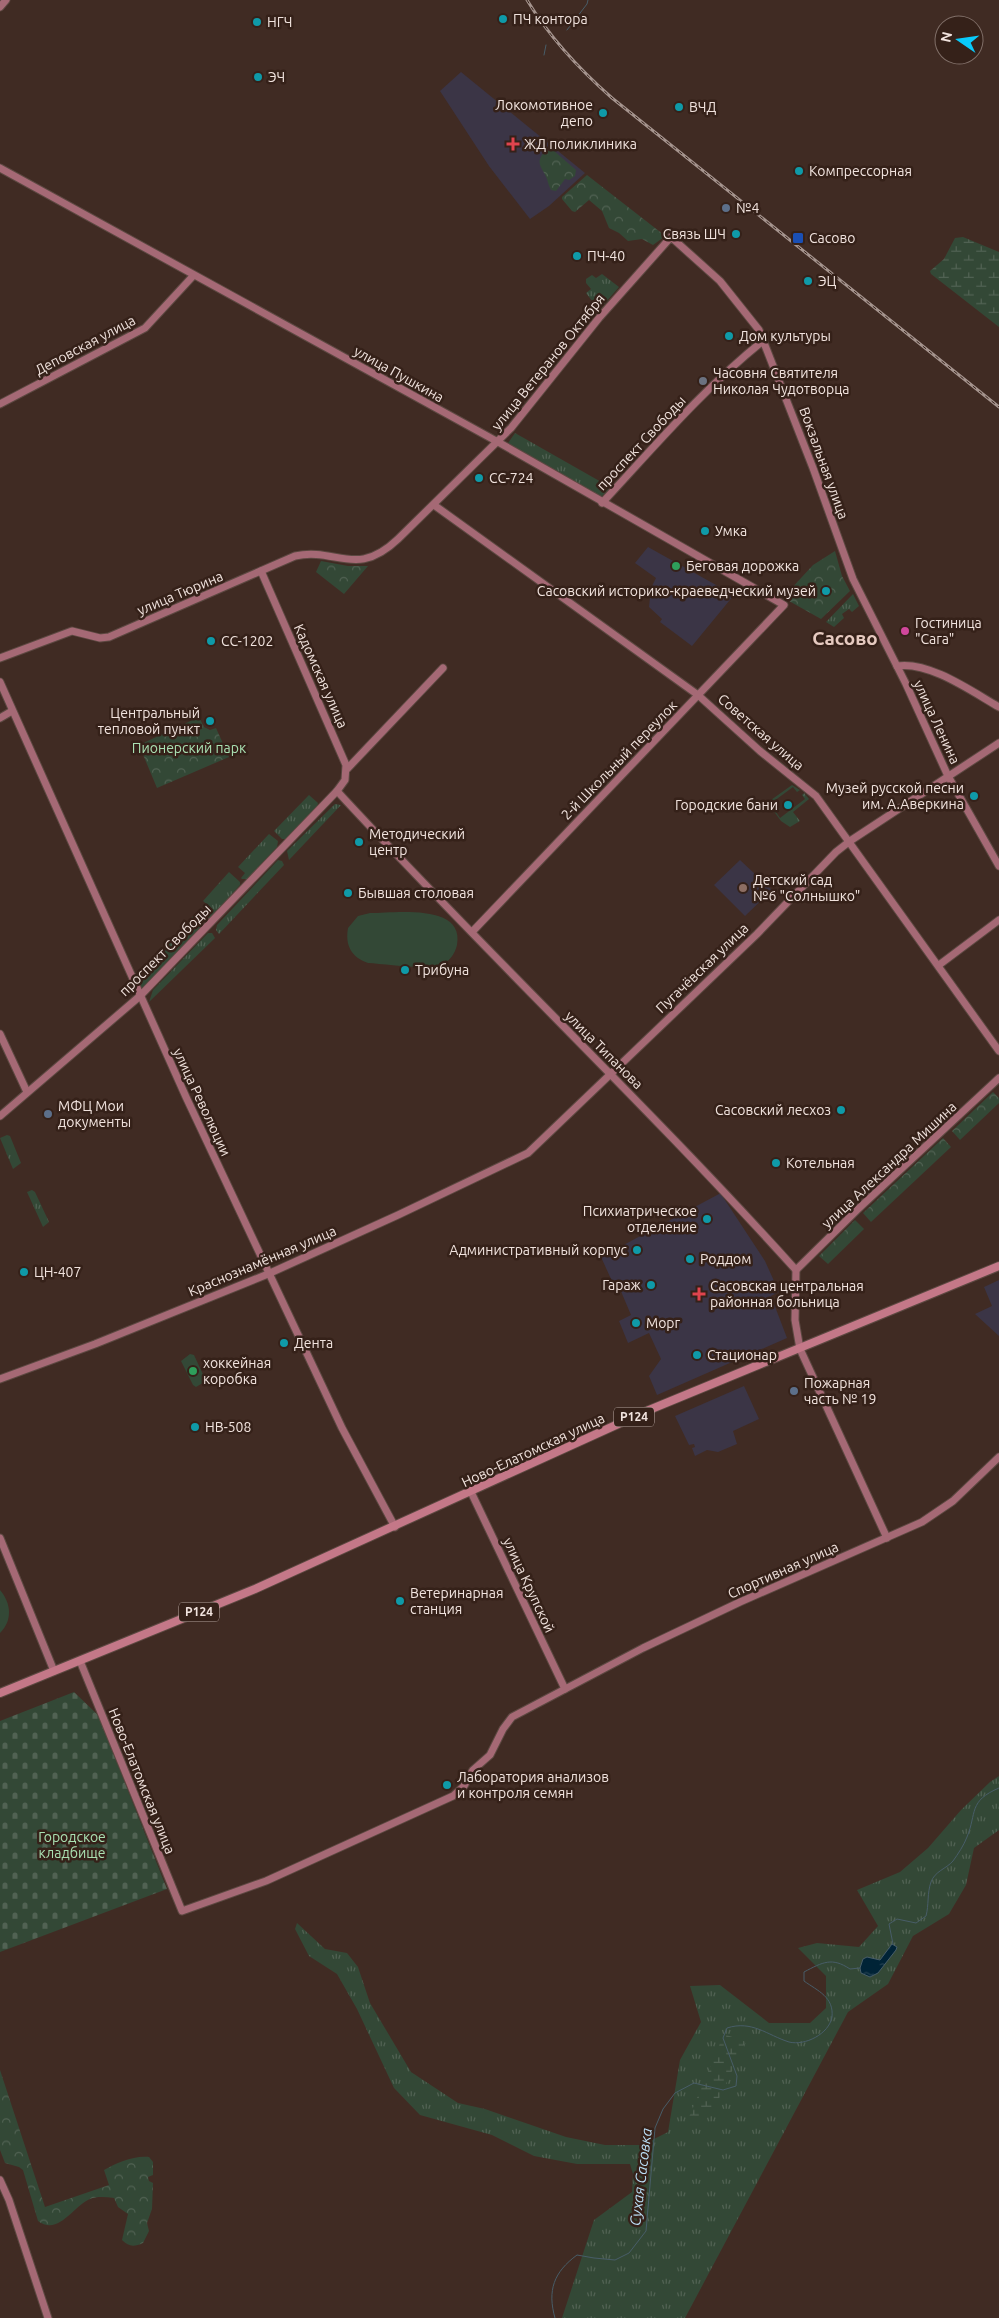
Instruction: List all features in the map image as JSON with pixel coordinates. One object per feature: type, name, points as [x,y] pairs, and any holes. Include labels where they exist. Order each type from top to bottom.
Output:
[{"type":"main road","name":"Ново-Елатомская улица","points":[[0,1693],[254,1589],[395,1527],[649,1410],[999,1266]]},
{"type":"street","points":[[0,7],[6,0]]},
{"type":"street","name":"улица Пушкина","points":[[0,168],[193,276],[498,442],[602,503],[784,605]]},
{"type":"street","name":"Вокзальная улица","points":[[671,237],[726,287],[753,321],[764,340],[850,571],[897,666]]},
{"type":"street","name":"улица Ветеранов Октября","points":[[372,557],[392,545],[513,426],[599,318],[671,237]]},
{"type":"street","name":"Деповская улица","points":[[0,404],[145,328],[193,276]]},
{"type":"street","name":"проспект Свободы","points":[[602,503],[700,398],[743,356],[764,340]]},
{"type":"street","name":"Советская улица","points":[[434,505],[698,696],[760,751],[816,796],[999,1051]]},
{"type":"street","name":"улица Тюрина","points":[[0,658],[72,631],[100,638],[109,637],[285,559],[302,554],[353,560],[372,557]]},
{"type":"street","name":"Кадомская улица","points":[[261,571],[347,769]]},
{"type":"street","name":"2-й Школьный переулок","points":[[472,932],[784,605]]},
{"type":"street","points":[[897,666],[916,665],[928,669],[999,707]]},
{"type":"street","name":"улица Ленина","points":[[897,666],[948,776],[999,866]]},
{"type":"street","points":[[337,792],[345,780],[347,769],[443,668]]},
{"type":"street","name":"улица Революции","points":[[0,682],[140,996],[268,1274],[346,1436],[395,1527]]},
{"type":"street","points":[[0,718],[12,711]]},
{"type":"street","name":"Пугачёвская улица","points":[[528,1153],[850,841],[999,743]]},
{"type":"street","name":"проспект Свободы","points":[[0,1116],[140,996],[337,792]]},
{"type":"street","name":"улица Типанова","points":[[337,792],[611,1074],[796,1270]]},
{"type":"street","points":[[939,965],[999,920]]},
{"type":"street","points":[[0,1034],[27,1092]]},
{"type":"street","name":"улица Александра Мишина","points":[[796,1270],[857,1210],[999,1078]]},
{"type":"street","name":"Краснознамённая улица","points":[[0,1379],[95,1344],[268,1274],[528,1153]]},
{"type":"street","points":[[796,1270],[795,1320],[800,1349],[887,1538]]},
{"type":"street","name":"Спортивная улица","points":[[182,1911],[266,1881],[453,1796],[464,1786],[473,1770],[490,1754],[502,1729],[512,1717],[651,1644],[922,1522],[939,1512],[999,1457]]},
{"type":"street","name":"улица Крупской","points":[[471,1492],[565,1689]]},
{"type":"street","points":[[0,1538],[54,1671]]},
{"type":"street","name":"Ново-Елатомская улица","points":[[80,1661],[182,1911]]},
{"type":"street","points":[[0,2180],[9,2200],[48,2318]]},
{"type":"shaded area","name":"ЖД поликлиника","points":[[461,72],[585,173],[549,206],[530,219],[489,166],[440,91]]},
{"type":"shaded area","points":[[648,547],[734,595],[692,646],[660,622],[662,619],[649,607],[651,588],[656,578],[635,563]]},
{"type":"shaded area","name":"Детский сад №6 \"Солнышко\"","points":[[740,860],[772,890],[745,916],[714,885]]},
{"type":"shaded area","name":"Сасовская центральная районная больница","points":[[721,1194],[765,1261],[779,1292],[771,1296],[787,1338],[657,1395],[649,1376],[661,1359],[649,1333],[628,1343],[619,1321],[631,1315],[620,1289],[616,1290],[601,1257]]},
{"type":"shaded area","points":[[999,1280],[999,1336],[975,1314],[992,1306],[984,1287]]},
{"type":"shaded area","points":[[744,1386],[759,1419],[733,1431],[737,1444],[718,1452],[707,1450],[695,1456],[692,1448],[695,1447],[694,1444],[689,1445],[675,1416]]},
{"type":"green space","points":[[547,150],[553,150],[576,170],[575,176],[569,180],[565,179],[556,191],[551,190],[540,165],[540,158]]},
{"type":"green space","points":[[587,175],[664,235],[664,237],[653,245],[642,239],[628,241],[619,233],[609,228],[602,211],[589,200],[575,212],[572,211],[562,197]]},
{"type":"green space","points":[[963,237],[999,252],[999,327],[931,274],[930,271],[944,259],[955,238]]},
{"type":"green space","points":[[602,274],[619,287],[599,310],[586,293],[591,289],[586,283],[586,279],[592,275],[596,278]]},
{"type":"green space","points":[[515,433],[610,487],[609,489],[601,497],[508,443]]},
{"type":"green space","points":[[835,551],[842,576],[850,591],[821,619],[789,601],[789,591],[813,565]]},
{"type":"green space","points":[[321,561],[348,566],[368,566],[344,594],[316,572]]},
{"type":"green space","points":[[853,594],[859,606],[852,612],[849,609],[842,614],[844,618],[834,627],[826,622]]},
{"type":"green space","name":"Пионерский парк","points":[[199,717],[204,727],[210,730],[216,728],[229,757],[157,788],[139,745]]},
{"type":"green space","points":[[792,785],[800,790],[797,792],[793,787],[774,801],[780,809],[776,812],[780,818],[805,799],[802,795],[804,793],[809,799],[793,812],[800,821],[790,827],[781,821],[770,806],[771,800]]},
{"type":"green space","points":[[309,795],[318,803],[317,807],[286,839],[282,839],[274,831]]},
{"type":"green space","points":[[335,804],[341,805],[289,860],[287,851]]},
{"type":"green space","points":[[269,834],[278,841],[277,847],[247,879],[242,879],[245,873],[238,867]]},
{"type":"green space","points":[[278,860],[282,861],[284,865],[219,934],[216,930],[217,925]]},
{"type":"green space","points":[[229,872],[240,882],[240,885],[210,918],[207,918],[203,915],[210,907],[203,901]]},
{"type":"green space","points":[[411,912],[440,916],[450,922],[457,932],[455,952],[447,962],[434,966],[416,967],[368,963],[353,954],[347,940],[347,934],[348,928],[358,916],[370,913]]},
{"type":"green space","points":[[194,915],[202,923],[201,927],[146,987],[139,987],[138,984],[165,955],[161,951]]},
{"type":"green space","points":[[208,933],[212,933],[215,938],[149,1002],[153,990]]},
{"type":"green space","points":[[993,1092],[999,1098],[999,1103],[960,1140],[952,1131]]},
{"type":"green space","points":[[7,1135],[10,1136],[21,1163],[13,1169],[0,1138]]},
{"type":"green space","points":[[943,1138],[951,1147],[871,1222],[863,1213]]},
{"type":"green space","points":[[32,1190],[35,1192],[49,1222],[43,1227],[27,1192]]},
{"type":"green space","points":[[855,1220],[864,1229],[828,1264],[819,1256]]},
{"type":"green space","name":"хоккейная коробка","points":[[190,1354],[194,1355],[206,1381],[196,1387],[193,1385],[181,1361]]},
{"type":"green space","points":[[0,1590],[8,1606],[9,1617],[0,1633]]},
{"type":"green space","name":"Городское кладбище","points":[[74,1692],[98,1715],[167,1889],[0,1952],[0,1721]]},
{"type":"green space","points":[[999,1776],[999,1830],[974,1848],[966,1885],[949,1914],[913,1936],[888,1984],[848,2012],[685,2318],[562,2318],[594,2220],[632,2192],[633,2174],[630,2164],[577,2164],[534,2156],[492,2135],[420,2115],[394,2088],[357,2009],[337,1974],[309,1956],[295,1929],[297,1923],[325,1949],[347,1953],[358,1967],[370,2003],[411,2072],[458,2103],[485,2109],[566,2137],[605,2145],[642,2145],[668,2132],[680,2060],[701,2022],[690,1986],[720,1985],[769,2023],[810,2023],[826,2008],[826,1976],[798,1948],[817,1943],[859,1947],[878,1926],[857,1890],[900,1872],[928,1848],[961,1810],[990,1782]]},
{"type":"green space","points":[[724,2034],[746,2042],[710,2117],[687,2122]]},
{"type":"green space","points":[[0,2070],[45,2207],[109,2185],[104,2170],[114,2165],[132,2158],[149,2157],[153,2162],[153,2175],[148,2177],[149,2181],[153,2183],[152,2209],[147,2223],[149,2231],[143,2243],[132,2246],[122,2240],[128,2214],[118,2207],[114,2198],[99,2197],[90,2199],[66,2218],[53,2225],[46,2225],[38,2221],[23,2170],[5,2163],[0,2150]]},
{"type":"water","points":[[892,1944],[897,1947],[896,1950],[878,1973],[870,1977],[861,1973],[860,1968],[863,1959],[867,1957],[880,1960]]},
{"type":"waterway","points":[[567,30],[588,0]]},
{"type":"waterway","points":[[544,55],[546,45]]},
{"type":"waterway","name":"Сухая Сасовка","points":[[893,1944],[889,1924],[897,1919],[916,1923],[926,1916],[929,1890],[933,1878],[953,1861],[961,1849],[970,1829],[978,1803],[982,1798],[999,1788]]},
{"type":"waterway","name":"Сухая Сасовка","points":[[555,2318],[552,2290],[558,2275],[569,2261],[577,2255],[615,2260],[629,2253],[646,2231],[655,2128],[663,2109],[675,2093],[694,2083],[723,2090],[736,2086],[737,2076],[723,2038],[727,2028],[736,2026],[752,2027],[795,2043],[809,2040],[826,2029],[832,2017],[832,2010],[828,1999],[804,1981],[804,1972],[827,1962],[838,1963],[850,1969],[860,1968]]},
{"type":"railway","points":[[527,0],[545,27],[566,52],[612,98],[999,407]]},
{"type":"place","name":"ПЧ контора","points":[[503,19]]},
{"type":"place","name":"НГЧ","points":[[257,22]]},
{"type":"place","name":"ЭЧ","points":[[258,77]]},
{"type":"place","name":"ВЧД","points":[[679,107]]},
{"type":"place","name":"Локомотивное депо","points":[[603,113]]},
{"type":"place","name":"ЖД поликлиника","points":[[513,144]]},
{"type":"place","name":"Компрессорная","points":[[799,171]]},
{"type":"place","name":"№4","points":[[726,208]]},
{"type":"place","name":"Связь ШЧ","points":[[736,234]]},
{"type":"place","name":"Сасово","points":[[798,238]]},
{"type":"place","name":"ПЧ-40","points":[[577,256]]},
{"type":"place","name":"ЭЦ","points":[[808,281]]},
{"type":"place","name":"Дом культуры","points":[[729,336]]},
{"type":"place","name":"Часовня Святителя Николая Чудотворца","points":[[703,381]]},
{"type":"place","name":"СС-724","points":[[479,478]]},
{"type":"place","name":"Умка","points":[[705,531]]},
{"type":"place","name":"Беговая дорожка","points":[[676,566]]},
{"type":"place","name":"Сасовский историко-краеведческий музей","points":[[826,591]]},
{"type":"place","name":"Гостиница \"Сага\"","points":[[905,631]]},
{"type":"place","name":"СС-1202","points":[[211,641]]},
{"type":"place","name":"Центральный тепловой пункт","points":[[210,721]]},
{"type":"place","name":"Музей русской песни им. А.Аверкина","points":[[974,796]]},
{"type":"place","name":"Городские бани","points":[[788,805]]},
{"type":"place","name":"Методический центр","points":[[359,842]]},
{"type":"place","name":"Детский сад №6 \"Солнышко\"","points":[[743,888]]},
{"type":"place","name":"Бывшая столовая","points":[[348,893]]},
{"type":"place","name":"Трибуна","points":[[405,970]]},
{"type":"place","name":"Сасовский лесхоз","points":[[841,1110]]},
{"type":"place","name":"МФЦ Мои документы","points":[[48,1114]]},
{"type":"place","name":"Котельная","points":[[776,1163]]},
{"type":"place","name":"Психиатрическое отделение","points":[[707,1219]]},
{"type":"place","name":"Административный корпус","points":[[637,1250]]},
{"type":"place","name":"Роддом","points":[[690,1259]]},
{"type":"place","name":"ЦН-407","points":[[24,1272]]},
{"type":"place","name":"Гараж","points":[[651,1285]]},
{"type":"place","name":"Сасовская центральная районная больница","points":[[699,1294]]},
{"type":"place","name":"Морг","points":[[636,1323]]},
{"type":"place","name":"Дента","points":[[284,1343]]},
{"type":"place","name":"Стационар","points":[[697,1355]]},
{"type":"place","name":"хоккейная коробка","points":[[193,1371]]},
{"type":"place","name":"Пожарная часть № 19","points":[[794,1391]]},
{"type":"place","name":"НВ-508","points":[[195,1427]]},
{"type":"place","name":"Ветеринарная станция","points":[[400,1601]]},
{"type":"place","name":"Лаборатория анализов и контроля семян","points":[[447,1785]]},
{"type":"district","name":"Сасово","points":[[845,638]]}]
